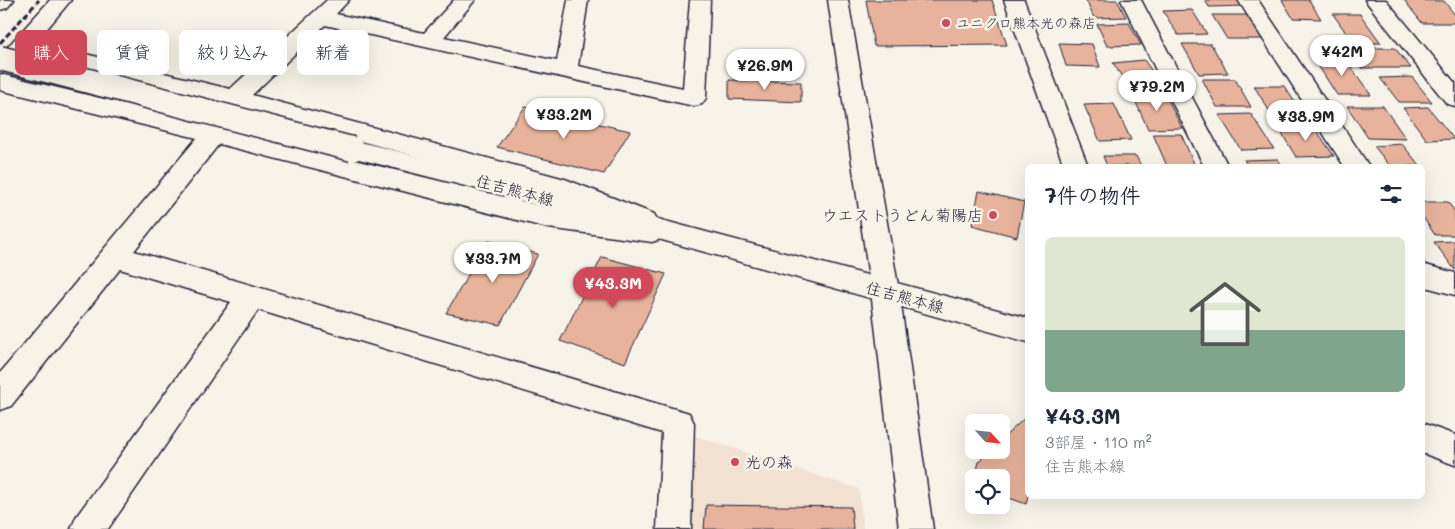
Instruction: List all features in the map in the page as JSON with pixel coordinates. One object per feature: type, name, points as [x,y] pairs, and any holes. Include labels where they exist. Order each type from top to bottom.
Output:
[{"type":"street","points":[[0,4],[4,0]]},
{"type":"street","points":[[35,30],[61,0]]},
{"type":"street","points":[[0,396],[214,134],[235,98],[339,0]]},
{"type":"street","points":[[430,39],[465,0]]},
{"type":"street","points":[[566,72],[578,0]]},
{"type":"street","points":[[322,18],[430,39],[566,72],[694,98],[700,0]]},
{"type":"street","points":[[838,0],[885,291],[916,529]]},
{"type":"street","points":[[1014,0],[1075,164]]},
{"type":"street","points":[[1131,0],[1215,164]]},
{"type":"street","points":[[1248,0],[1356,164]]},
{"type":"street","points":[[1375,0],[1455,98]]},
{"type":"street","points":[[0,69],[15,53]]},
{"type":"street","name":"住吉熊本線","points":[[0,58],[493,184],[1025,329]]},
{"type":"street","points":[[87,61],[235,98],[565,188],[684,236]]},
{"type":"street","points":[[0,82],[548,218],[684,236]]},
{"type":"street","points":[[114,256],[678,423],[674,529]]},
{"type":"street","points":[[88,529],[251,297]]},
{"type":"street","points":[[1425,439],[1455,450]]},
{"type":"shaded area","name":"光の森","points":[[695,436],[859,489],[863,529],[692,529]]},
{"type":"building","points":[[866,0],[992,0],[1007,45],[874,46]]},
{"type":"building","points":[[1086,0],[1117,0],[1126,17],[1094,18]]},
{"type":"building","points":[[1205,0],[1241,0],[1245,6],[1209,7]]},
{"type":"building","points":[[1282,0],[1309,0],[1321,19],[1293,18]]},
{"type":"building","points":[[1404,0],[1444,1],[1455,15],[1455,23],[1422,23]]},
{"type":"building","points":[[1192,10],[1207,34],[1178,35],[1163,11]]},
{"type":"building","points":[[1333,14],[1360,14],[1381,43],[1353,43]]},
{"type":"building","points":[[1212,15],[1248,15],[1264,39],[1227,39]]},
{"type":"building","points":[[1129,23],[1141,45],[1107,46],[1097,24]]},
{"type":"building","points":[[1059,43],[1092,44],[1100,67],[1066,66]]},
{"type":"building","points":[[1182,44],[1211,44],[1228,73],[1199,74]]},
{"type":"building","points":[[1347,48],[1395,48],[1411,68],[1362,68]]},
{"type":"building","points":[[1314,59],[1346,60],[1371,95],[1337,95]]},
{"type":"building","points":[[1144,60],[1162,85],[1130,89],[1113,63]]},
{"type":"building","points":[[1412,77],[1432,102],[1399,102],[1380,78]]},
{"type":"building","points":[[1202,79],[1235,79],[1251,107],[1217,107]]},
{"type":"building","points":[[729,80],[801,82],[801,102],[729,99]]},
{"type":"building","points":[[1254,86],[1284,86],[1305,117],[1273,117]]},
{"type":"building","points":[[1133,96],[1166,96],[1182,128],[1148,129]]},
{"type":"building","points":[[1114,104],[1131,140],[1100,141],[1084,105]]},
{"type":"building","points":[[1347,106],[1383,106],[1406,139],[1368,138]]},
{"type":"building","points":[[525,107],[630,131],[604,174],[497,147]]},
{"type":"building","points":[[1428,107],[1454,139],[1427,140],[1403,108]]},
{"type":"building","points":[[1251,114],[1274,149],[1241,150],[1219,115]]},
{"type":"building","points":[[1278,127],[1314,127],[1334,156],[1296,157]]},
{"type":"building","points":[[1153,134],[1181,134],[1194,164],[1166,164]]},
{"type":"building","points":[[1402,144],[1418,164],[1388,164],[1374,146]]},
{"type":"building","points":[[1103,156],[1136,156],[1140,164],[1106,164]]},
{"type":"building","points":[[1278,159],[1281,164],[1247,164],[1244,160]]},
{"type":"building","points":[[979,191],[1024,202],[1017,237],[972,225]]},
{"type":"building","points":[[1425,202],[1448,202],[1455,212],[1455,235],[1435,235],[1425,220]]},
{"type":"building","points":[[488,241],[538,254],[500,325],[446,313]]},
{"type":"building","points":[[1455,241],[1455,270],[1434,242]]},
{"type":"building","points":[[602,257],[666,274],[625,363],[560,341]]},
{"type":"building","points":[[1025,418],[1026,504],[1010,498],[1010,469],[977,469],[982,459],[1010,459],[1010,432]]},
{"type":"building","points":[[706,505],[851,507],[853,529],[704,529]]},
{"type":"railway","points":[[0,43],[39,0]]},
{"type":"place","name":"ユニクロ熊本光の森店","points":[[946,23]]},
{"type":"place","name":"ウエストうどん菊陽店","points":[[993,215]]},
{"type":"place","name":"光の森","points":[[735,462]]}]
